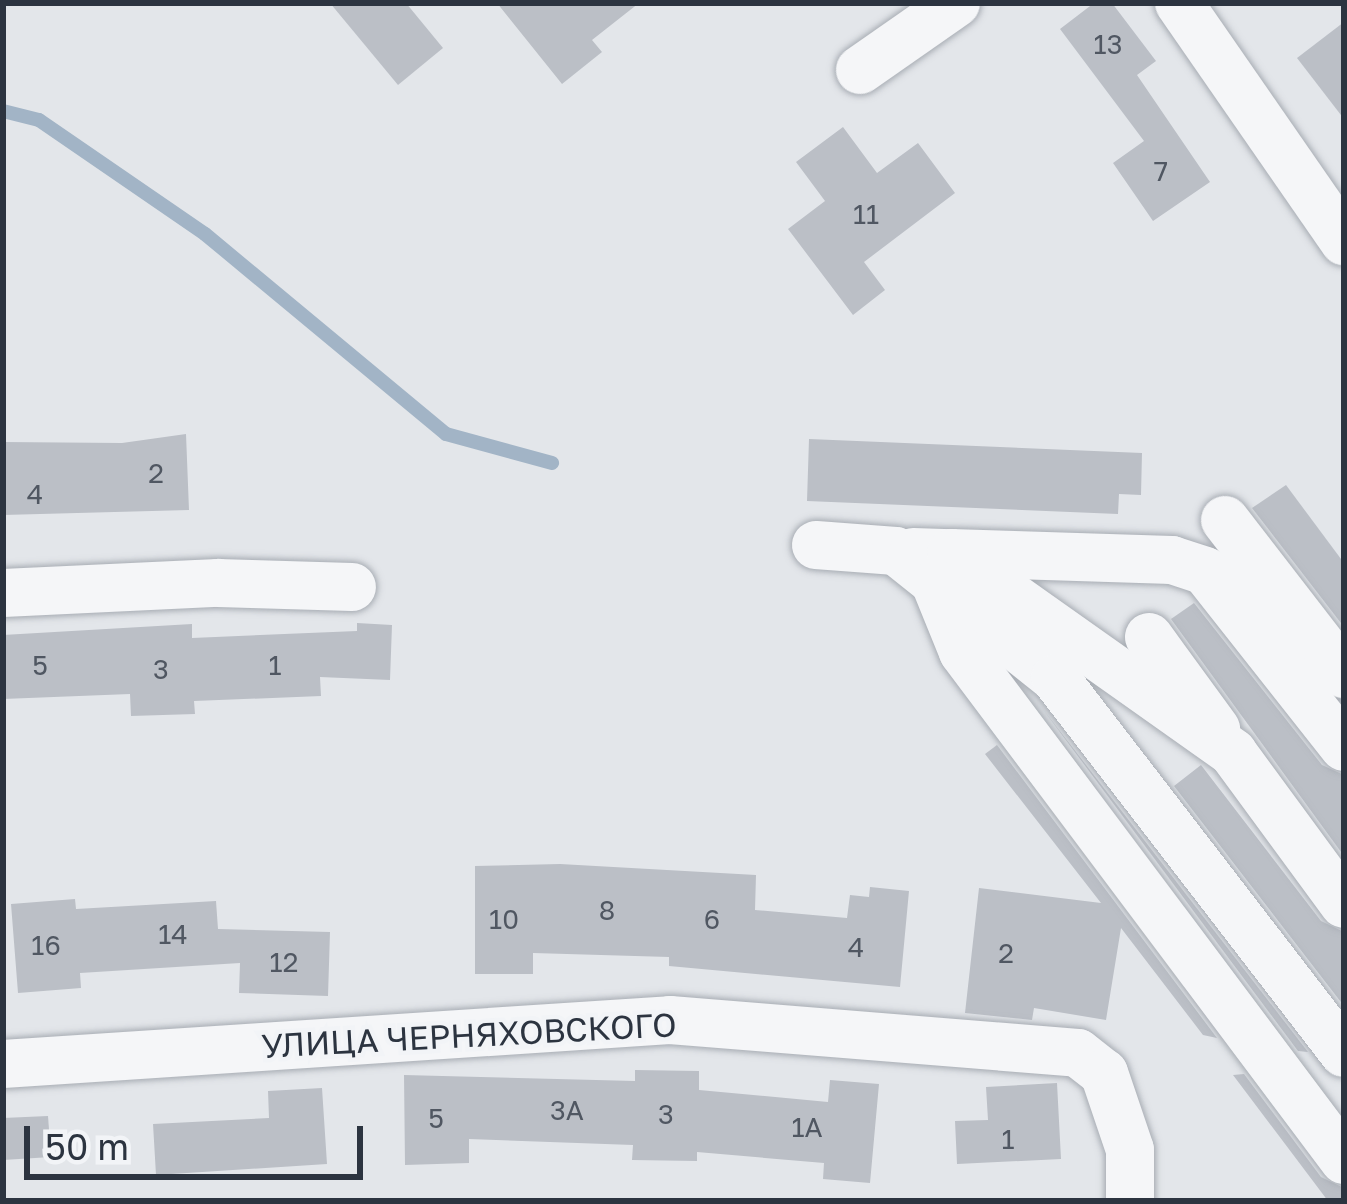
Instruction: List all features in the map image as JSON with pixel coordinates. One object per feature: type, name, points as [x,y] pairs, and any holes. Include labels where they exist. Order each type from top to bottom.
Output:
[{"type":"street","points":[[860,70],[956,3]]},
{"type":"street","points":[[1179,3],[1344,241]]},
{"type":"street","points":[[1225,520],[1344,674]]},
{"type":"street","points":[[816,545],[927,561],[1172,560],[1205,571],[1344,747]]},
{"type":"street","points":[[927,561],[1233,753]]},
{"type":"street","points":[[927,561],[1055,678],[1344,1053]]},
{"type":"street","points":[[927,561],[963,652],[1344,1160]]},
{"type":"street","points":[[3,593],[352,586]]},
{"type":"street","points":[[1149,637],[1344,904]]},
{"type":"street","name":"УЛИЦА ЧЕРНЯХОВСКОГО","points":[[3,1064],[670,1020],[1078,1053],[1104,1073],[1130,1150],[1130,1201]]},
{"type":"building","points":[[330,3],[406,3],[443,48],[398,85]]},
{"type":"building","points":[[497,3],[639,3],[592,40],[602,52],[562,84]]},
{"type":"building","points":[[1094,3],[1112,3],[1156,61],[1137,75],[1210,182],[1153,221],[1113,163],[1144,141],[1060,29]]},
{"type":"building","points":[[1344,22],[1344,119],[1297,58]]},
{"type":"building","points":[[843,127],[877,173],[918,143],[955,193],[864,262],[885,290],[853,315],[788,229],[825,201],[796,162]]},
{"type":"building","points":[[186,434],[189,510],[3,515],[3,442],[122,443]]},
{"type":"building","points":[[809,439],[1142,453],[1141,495],[1119,494],[1118,514],[807,501]]},
{"type":"building","points":[[1286,485],[1344,563],[1344,627],[1252,508]]},
{"type":"building","points":[[1194,603],[1322,765],[1344,775],[1344,856],[1171,619]]},
{"type":"building","points":[[357,623],[392,625],[390,680],[320,677],[321,696],[194,701],[195,714],[131,716],[130,694],[3,699],[3,635],[192,624],[192,638],[357,631]]},
{"type":"building","points":[[1042,708],[1308,1052],[1298,1051]]},
{"type":"building","points":[[997,745],[1217,1038],[1203,1035],[1121,928],[1106,1020],[1034,1008],[1032,1020],[965,1013],[979,888],[1101,903],[985,754]]},
{"type":"building","points":[[1201,765],[1321,921],[1344,932],[1344,1006],[1174,786]]},
{"type":"building","points":[[560,864],[756,875],[755,910],[847,918],[850,895],[869,897],[870,887],[909,891],[900,987],[669,966],[669,957],[533,953],[533,974],[475,974],[475,866]]},
{"type":"building","points":[[75,899],[76,909],[216,901],[218,929],[330,932],[328,996],[239,993],[240,963],[80,973],[81,988],[18,993],[11,904]]},
{"type":"building","points":[[635,1070],[699,1071],[699,1090],[828,1102],[830,1080],[879,1084],[870,1183],[823,1179],[824,1163],[697,1152],[697,1161],[632,1160],[633,1145],[469,1139],[469,1163],[405,1165],[404,1075],[635,1081]]},
{"type":"building","points":[[1244,1074],[1321,1177],[1344,1188],[1344,1201],[1328,1201],[1233,1075]]},
{"type":"building","points":[[1057,1083],[1061,1159],[957,1164],[955,1121],[988,1120],[986,1087]]},
{"type":"building","points":[[322,1088],[327,1164],[156,1175],[153,1124],[269,1118],[268,1091]]},
{"type":"building","points":[[48,1116],[51,1157],[3,1160],[3,1118]]},
{"type":"waterway","points":[[3,111],[39,120],[205,234],[446,434],[552,463]]}]
